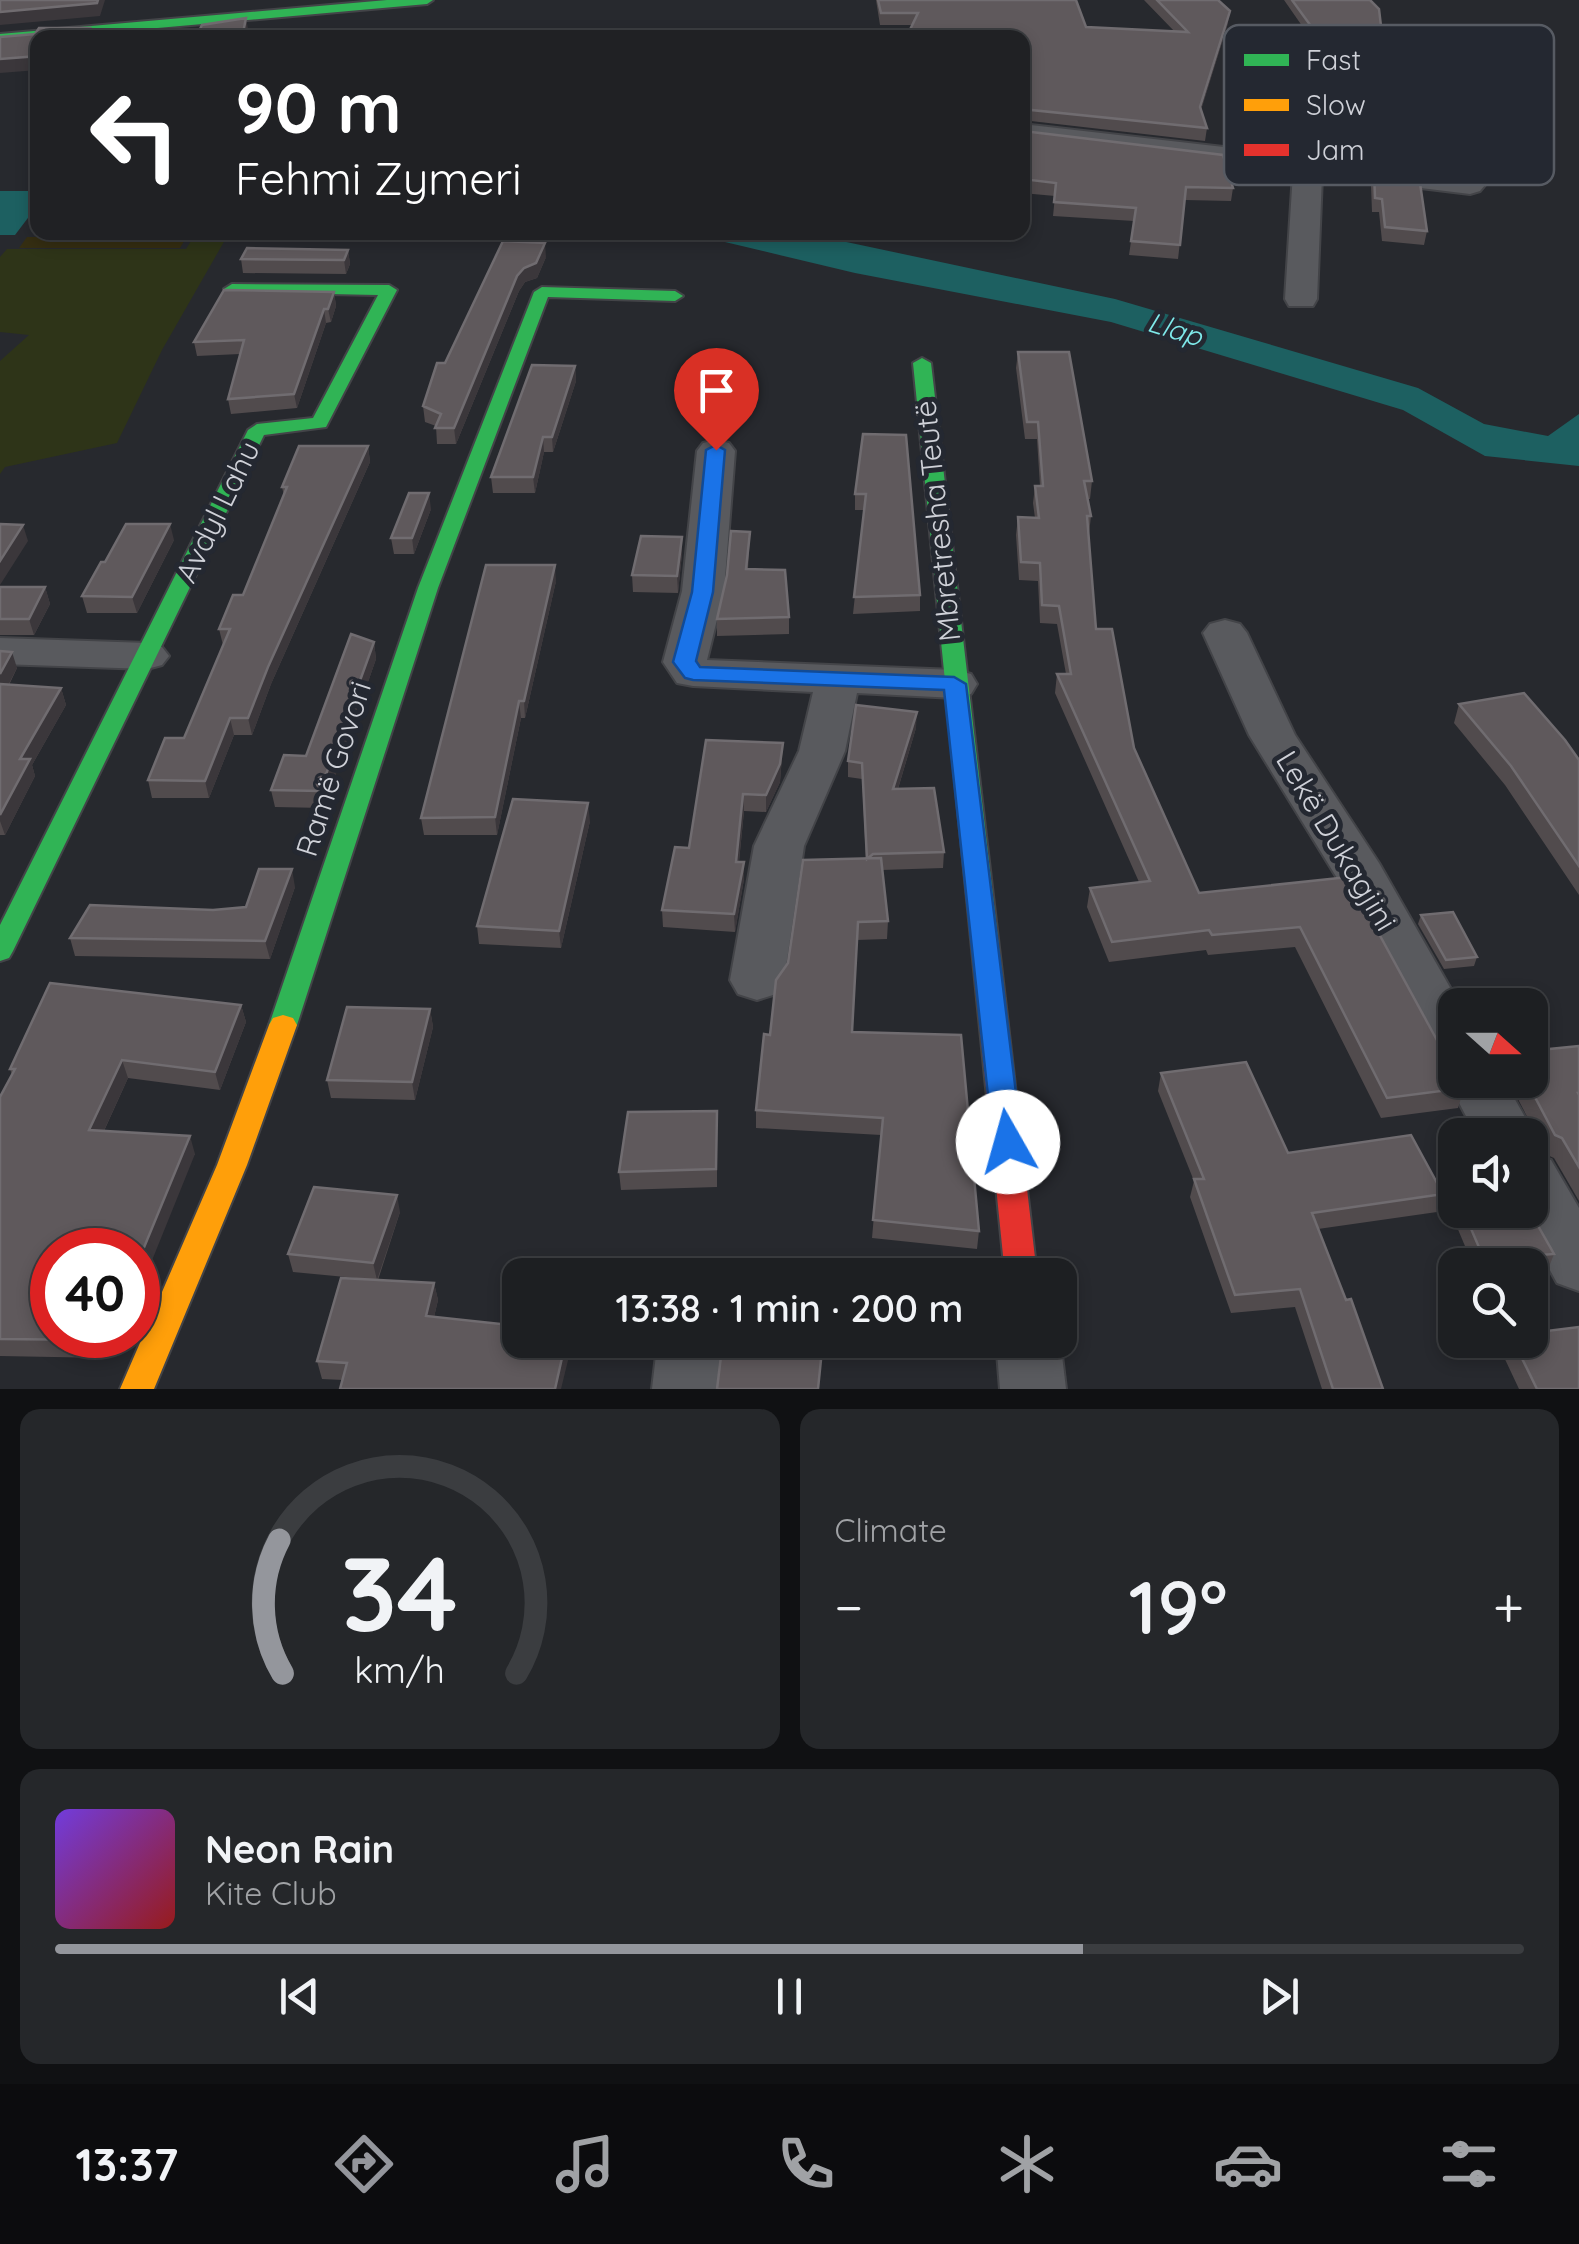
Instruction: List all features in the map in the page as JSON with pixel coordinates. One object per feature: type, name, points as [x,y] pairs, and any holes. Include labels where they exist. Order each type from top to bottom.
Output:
[{"type":"street","points":[[108,30],[427,0]]},
{"type":"street","points":[[0,38],[30,36]]},
{"type":"street","points":[[1030,133],[1224,155]]},
{"type":"street","points":[[1300,299],[1307,185]]},
{"type":"street","name":"Avdyl Lahu","points":[[0,951],[257,430],[320,423],[388,290],[232,289]]},
{"type":"street","name":"Ramë Govori","points":[[138,1389],[260,1092],[406,643],[496,399],[542,292],[675,296]]},
{"type":"street","name":"Mbretresha Teutë","points":[[922,363],[1019,1258]]},
{"type":"street","points":[[716,450],[703,592],[684,662],[693,674],[954,684]]},
{"type":"street","name":"Lekë Dukagjini","points":[[1225,633],[1272,736],[1362,875],[1438,1013]]},
{"type":"street","points":[[0,652],[147,656]]},
{"type":"street","points":[[757,980],[779,846],[822,751],[838,680]]},
{"type":"street","points":[[1548,1208],[1579,1264]]},
{"type":"street","points":[[1030,1358],[1033,1389]]},
{"type":"green space","points":[[192,240],[225,240],[162,350],[117,443],[5,467],[0,474],[0,361],[29,335],[0,332],[0,257],[7,249],[186,249]]},
{"type":"sand","points":[[27,237],[185,240],[180,248],[19,248]]},
{"type":"water","points":[[0,191],[30,191],[30,215],[15,235],[0,235]]},
{"type":"water","name":"Llap","points":[[716,240],[837,240],[1115,299],[1418,388],[1484,424],[1548,436],[1579,414],[1579,466],[1485,456],[1403,410],[1111,322],[855,273]]},
{"type":"building","points":[[0,0],[98,0],[0,12]]},
{"type":"building","points":[[878,0],[1076,0],[1086,27],[1188,32],[1157,0],[1218,0],[1230,11],[1200,107],[1207,128],[1030,110],[1030,30],[910,30],[918,13],[881,13]]},
{"type":"building","points":[[1292,0],[1370,0],[1379,9],[1381,25],[1310,25]]},
{"type":"building","points":[[246,18],[244,30],[200,30],[202,25]]},
{"type":"building","points":[[39,28],[90,28],[89,30]]},
{"type":"building","points":[[30,34],[30,57],[0,59],[0,37]]},
{"type":"building","points":[[1030,132],[1223,155],[1224,185],[1233,188],[1186,187],[1180,245],[1131,241],[1136,208],[1054,202],[1056,183],[1030,180]]},
{"type":"building","points":[[1374,185],[1420,185],[1427,231],[1385,227],[1382,199],[1375,198]]},
{"type":"building","points":[[503,241],[545,243],[536,263],[517,276],[454,428],[435,428],[441,414],[423,406],[437,363],[445,363]]},
{"type":"building","points":[[247,248],[348,250],[344,260],[241,259]]},
{"type":"building","points":[[224,290],[334,292],[328,309],[324,309],[294,394],[228,399],[244,340],[194,342]]},
{"type":"building","points":[[1018,352],[1069,352],[1092,481],[1084,481],[1091,516],[1087,516],[1096,629],[1112,629],[1134,748],[1199,893],[1348,877],[1438,1042],[1438,1091],[1387,1098],[1300,927],[1212,935],[1209,930],[1112,942],[1090,888],[1150,881],[1057,674],[1071,674],[1059,606],[1042,605],[1040,563],[1021,562],[1018,517],[1039,518],[1035,486],[1043,486],[1038,422],[1027,422]]},
{"type":"building","points":[[532,365],[575,366],[552,437],[543,437],[533,477],[491,477]]},
{"type":"building","points":[[732,373],[736,406],[692,407],[689,374]]},
{"type":"building","points":[[863,434],[906,435],[920,595],[854,597],[866,494],[855,494]]},
{"type":"building","points":[[299,446],[368,446],[248,718],[230,718],[205,781],[148,780],[165,738],[184,738],[230,629],[219,629],[233,595],[243,595],[287,487],[282,487]]},
{"type":"building","points":[[409,493],[429,493],[412,538],[391,538]]},
{"type":"building","points":[[0,524],[23,525],[0,561]]},
{"type":"building","points":[[126,524],[170,524],[132,597],[82,596],[101,562],[105,562]]},
{"type":"building","points":[[731,531],[750,532],[746,569],[785,570],[789,617],[717,619]]},
{"type":"building","points":[[641,536],[682,537],[677,576],[632,575]]},
{"type":"building","points":[[486,565],[555,565],[524,701],[519,701],[495,817],[421,818]]},
{"type":"building","points":[[0,587],[45,587],[29,619],[0,619]]},
{"type":"building","points":[[351,634],[374,642],[320,791],[271,790],[284,755],[306,756]]},
{"type":"building","points":[[0,651],[12,652],[0,674]]},
{"type":"building","points":[[0,684],[61,688],[20,759],[30,759],[0,815]]},
{"type":"building","points":[[1524,693],[1579,760],[1579,866],[1511,766],[1459,704]]},
{"type":"building","points":[[856,705],[917,712],[893,789],[934,788],[944,852],[873,854],[867,859],[862,763],[848,761]]},
{"type":"building","points":[[706,740],[783,743],[780,764],[766,795],[743,794],[736,862],[744,862],[734,914],[662,910],[675,847],[689,848]]},
{"type":"building","points":[[513,799],[588,803],[559,931],[477,926]]},
{"type":"building","points":[[881,858],[888,921],[858,922],[852,1032],[961,1035],[979,1231],[873,1220],[883,1118],[756,1110],[764,1034],[770,1035],[776,980],[788,963],[803,860]]},
{"type":"building","points":[[259,869],[292,869],[265,941],[70,938],[90,905],[213,910],[246,907]]},
{"type":"building","points":[[1453,912],[1477,957],[1446,960],[1421,915]]},
{"type":"building","points":[[50,983],[241,1005],[215,1072],[122,1060],[89,1130],[190,1136],[152,1228],[30,1228],[30,1339],[0,1339],[0,1097],[15,1069],[10,1069]]},
{"type":"building","points":[[347,1007],[430,1009],[412,1082],[327,1080]]},
{"type":"building","points":[[1579,1046],[1579,1167],[1562,1138],[1555,1135],[1535,1098],[1548,1098],[1548,1049]]},
{"type":"building","points":[[1246,1062],[1288,1153],[1411,1135],[1438,1185],[1438,1195],[1312,1213],[1346,1300],[1351,1299],[1383,1389],[1333,1389],[1300,1289],[1235,1295],[1194,1179],[1204,1179],[1161,1073]]},
{"type":"building","points":[[717,1111],[716,1169],[619,1172],[628,1112]]},
{"type":"building","points":[[314,1187],[397,1195],[373,1263],[288,1254]]},
{"type":"building","points":[[1471,1228],[1539,1228],[1554,1254],[1548,1254],[1548,1248],[1479,1248]]},
{"type":"building","points":[[341,1278],[434,1283],[426,1316],[502,1324],[502,1358],[562,1358],[555,1389],[340,1389],[347,1363],[317,1361]]},
{"type":"building","points":[[1579,1327],[1579,1389],[1537,1389],[1522,1358],[1548,1358],[1548,1331]]},
{"type":"building","points":[[721,1358],[821,1358],[818,1389],[717,1389]]},
{"type":"traffic: fast","points":[[90,30],[427,0]]},
{"type":"traffic: fast","points":[[0,38],[30,35]]},
{"type":"traffic: fast","points":[[0,951],[257,430],[320,423],[389,290],[232,289]]},
{"type":"traffic: fast","points":[[283,1025],[428,588],[542,292],[675,296]]},
{"type":"traffic: fast","points":[[922,363],[991,999]]},
{"type":"traffic: slow","points":[[137,1389],[232,1165],[283,1025]]},
{"type":"traffic: jam","points":[[991,999],[1019,1258]]},
{"type":"route","points":[[716,450],[703,592],[684,662],[693,674],[954,684],[1008,1142]]}]
